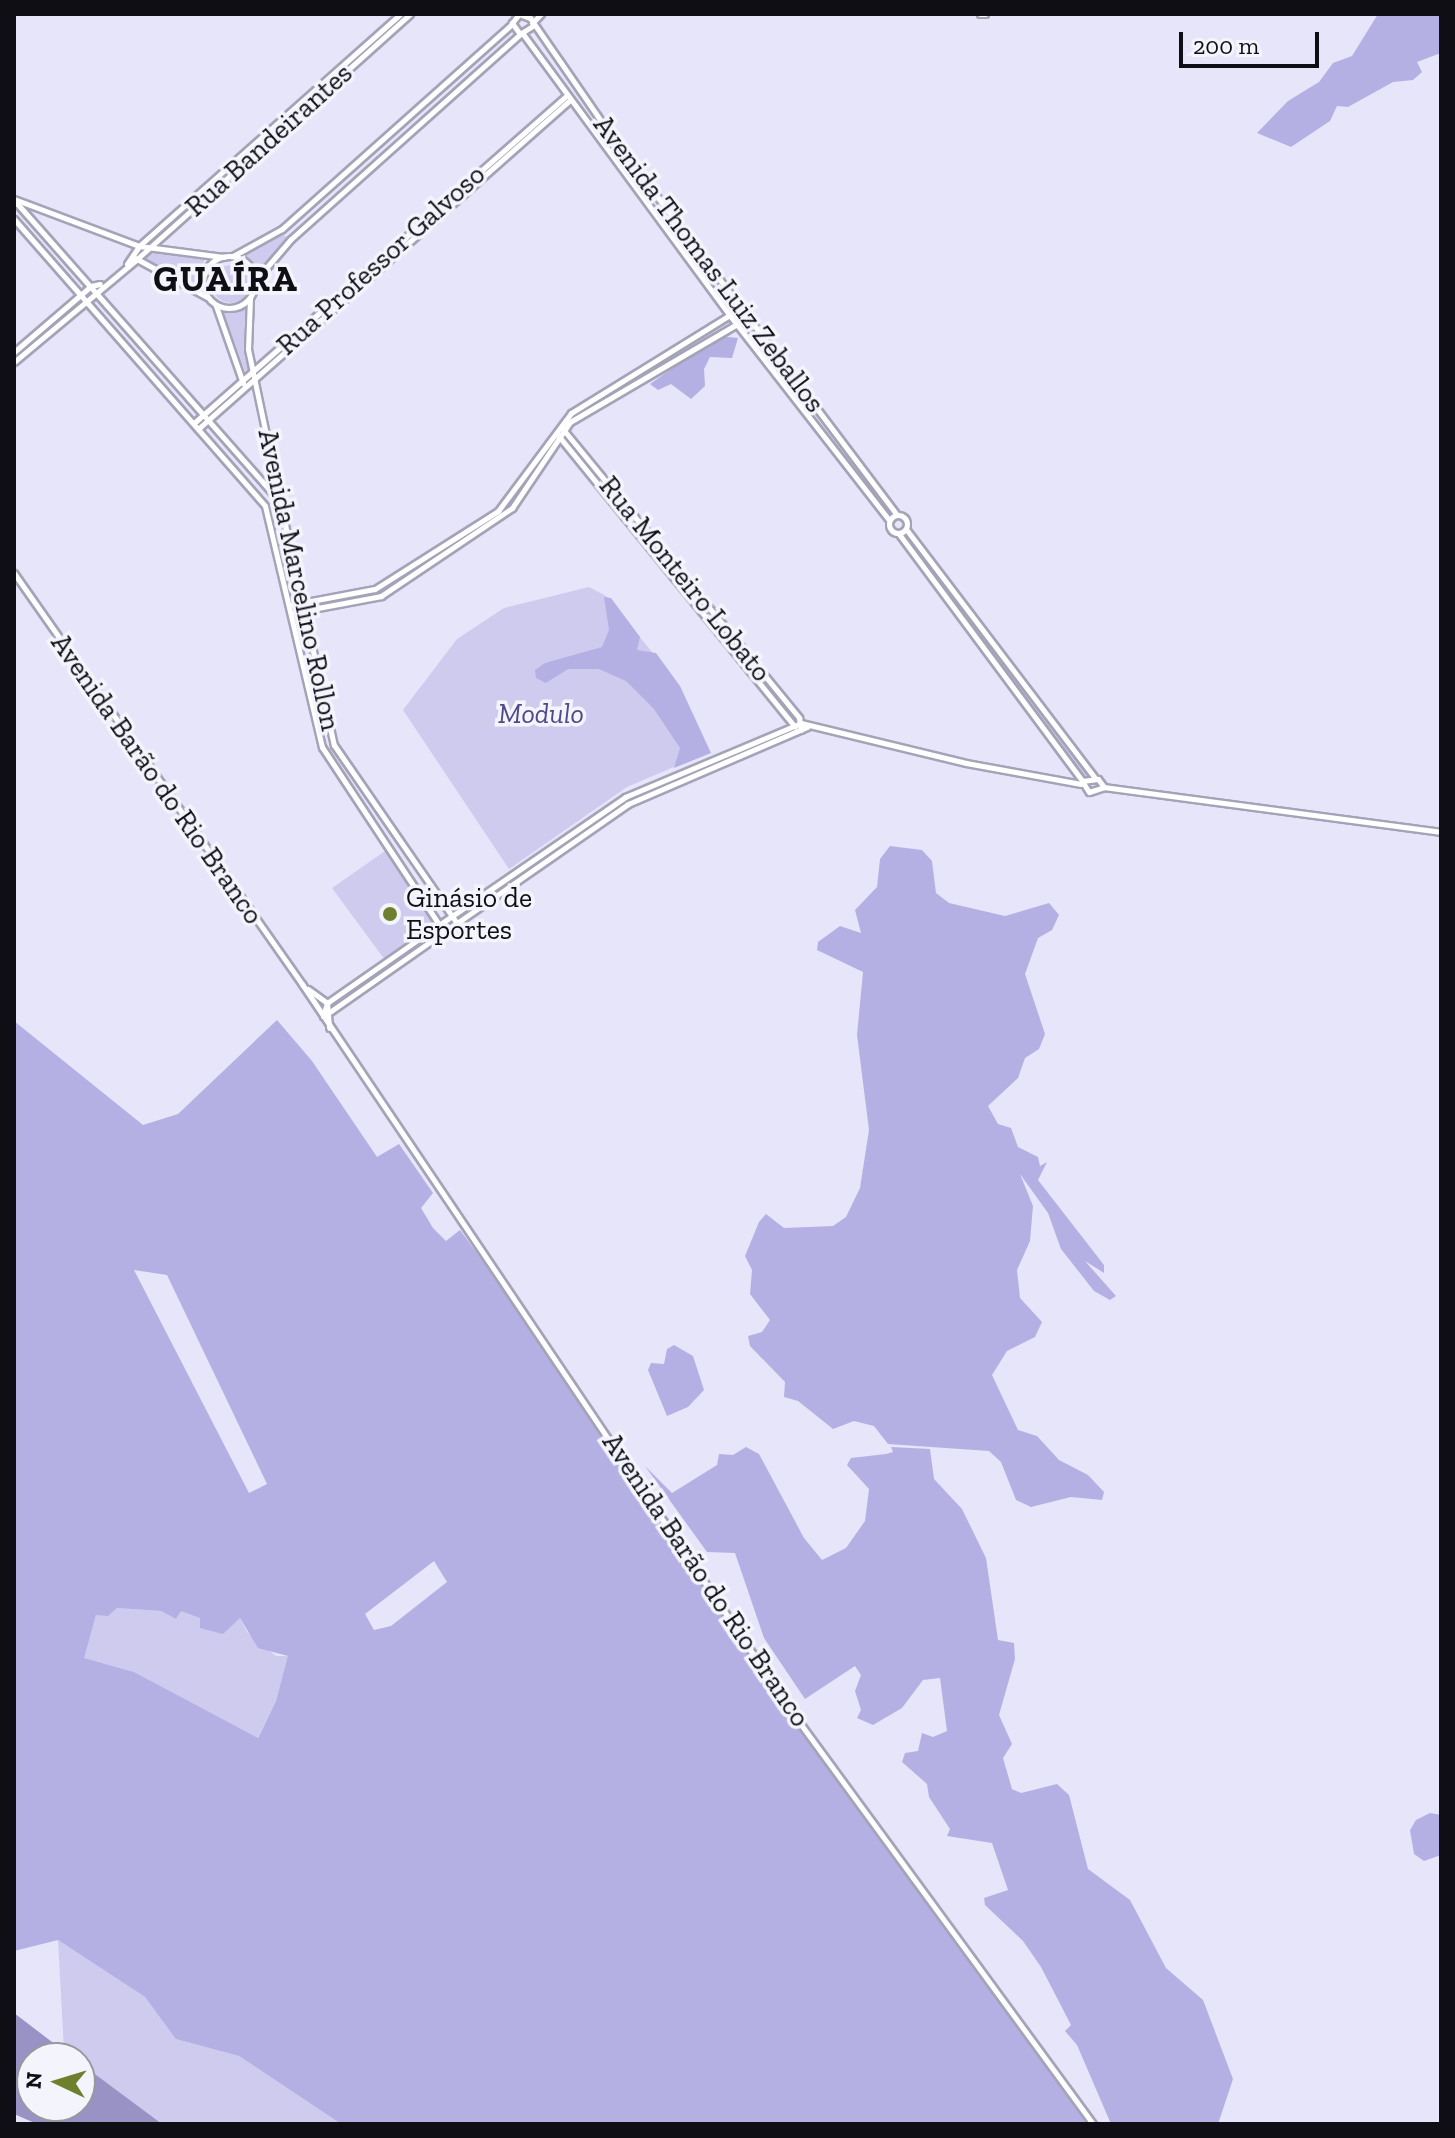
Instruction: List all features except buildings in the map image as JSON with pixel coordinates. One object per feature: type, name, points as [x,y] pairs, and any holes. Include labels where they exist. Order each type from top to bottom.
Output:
[{"type":"street","name":"Rua Bandeirantes","points":[[14,362],[83,296],[137,259],[272,131],[399,18],[410,14]]},
{"type":"street","name":"Avenida Thomas Luiz Zeballos","points":[[507,14],[684,249],[736,324],[889,520]]},
{"type":"street","name":"Avenida Thomas Luiz Zeballos","points":[[523,14],[897,515]]},
{"type":"street","points":[[14,200],[139,246],[233,256],[282,229],[523,14]]},
{"type":"street","points":[[216,305],[234,308],[250,298],[255,281],[291,239],[532,26],[541,14]]},
{"type":"street","points":[[479,54],[487,65]]},
{"type":"street","name":"Rua Professor Galvoso","points":[[194,423],[256,380],[291,345],[568,98]]},
{"type":"street","points":[[593,131],[601,128],[610,134]]},
{"type":"street","name":"Rua Bandeirantes","points":[[127,265],[139,246],[258,144]]},
{"type":"street","points":[[14,200],[280,502]]},
{"type":"street","points":[[170,218],[175,224]]},
{"type":"street","points":[[14,219],[244,482],[253,472]]},
{"type":"street","points":[[684,249],[692,243]]},
{"type":"street","points":[[130,256],[180,278],[216,305],[245,389]]},
{"type":"street","points":[[233,256],[244,261],[255,281]]},
{"type":"street","points":[[207,297],[207,268],[223,257]]},
{"type":"street","name":"Avenida Marcelino Rollon","points":[[250,298],[247,332],[254,373],[331,736],[365,792],[457,923]]},
{"type":"street","points":[[731,317],[741,308]]},
{"type":"street","points":[[105,322],[115,314]]},
{"type":"street","name":"Rua Monteiro Lobato","points":[[731,317],[559,424],[559,432],[692,591],[800,728]]},
{"type":"street","points":[[290,605],[375,589],[498,511],[559,432],[582,414],[749,317]]},
{"type":"street","name":"Rua Bandeirantes","points":[[14,352],[54,322]]},
{"type":"street","name":"Rua Professor Galvoso","points":[[198,429],[205,418],[243,382],[291,345]]},
{"type":"street","points":[[167,393],[175,384]]},
{"type":"street","points":[[291,613],[381,596],[501,517],[559,432]]},
{"type":"street","points":[[856,478],[864,472]]},
{"type":"street","name":"Avenida Marcelino Rollon","points":[[244,482],[265,506],[290,605],[314,726],[354,800],[444,932]]},
{"type":"street","points":[[1104,787],[906,529],[906,520],[897,515],[889,520],[890,530],[899,534],[1089,792],[1104,787],[1441,832]]},
{"type":"street","points":[[899,534],[906,529]]},
{"type":"street","name":"Avenida Barão do Rio Branco","points":[[14,573],[302,984],[328,1029],[794,1715],[1093,2124]]},
{"type":"street","points":[[992,658],[1000,653]]},
{"type":"street","points":[[323,1017],[327,1003],[643,787],[800,728],[1082,782],[1095,779]]},
{"type":"street","points":[[354,800],[365,792]]},
{"type":"street","points":[[323,1017],[457,923],[534,863]]},
{"type":"street","name":"Avenida Barão do Rio Branco","points":[[302,984],[327,1003],[330,1010],[328,1029]]},
{"type":"green space","points":[[281,231],[287,238],[257,273],[242,257]]},
{"type":"green space","points":[[152,249],[205,258],[197,284],[145,259]]},
{"type":"green space","points":[[231,265],[244,271],[250,284],[244,297],[231,303],[218,297],[212,284],[218,271]]},
{"type":"green space","points":[[246,304],[244,335],[251,368],[245,371],[222,309]]},
{"type":"green space","points":[[749,323],[860,471],[745,325]]},
{"type":"green space","name":"Modulo","points":[[589,587],[606,596],[666,669],[709,752],[627,787],[509,869],[403,710],[457,639],[504,608]]},
{"type":"green space","points":[[1000,657],[1089,776],[1083,777],[996,659]]},
{"type":"green space","points":[[388,849],[435,924],[385,960],[332,888]]},
{"type":"green space","points":[[117,1608],[161,1611],[176,1619],[181,1610],[232,1624],[240,1618],[247,1632],[276,1656],[289,1656],[276,1701],[257,1739],[134,1672],[83,1658],[96,1615]]},
{"type":"green space","points":[[58,1940],[145,1997],[177,2039],[239,2056],[341,2124],[162,2124],[96,2075],[96,2042],[64,2042]]},
{"type":"shaded area","points":[[1378,14],[1441,14],[1441,53],[1417,62],[1422,72],[1413,80],[1393,82],[1348,107],[1337,106],[1330,121],[1291,147],[1257,133],[1288,101],[1319,82],[1333,63],[1352,56]]},
{"type":"shaded area","points":[[718,336],[738,338],[732,358],[710,357],[704,369],[705,386],[691,399],[671,384],[658,390],[650,384]]},
{"type":"shaded area","points":[[604,597],[611,598],[640,637],[637,650],[656,653],[680,686],[711,753],[674,768],[680,748],[654,709],[626,681],[599,669],[568,669],[546,683],[536,678],[535,670],[545,663],[602,647],[609,630]]},
{"type":"shaded area","points":[[890,846],[922,850],[932,861],[936,893],[949,903],[1005,916],[1049,903],[1059,915],[1052,930],[1038,938],[1025,974],[1045,1034],[1039,1049],[1025,1058],[1018,1078],[988,1106],[998,1124],[1011,1128],[1018,1147],[1038,1157],[1040,1166],[1047,1162],[1038,1180],[1104,1265],[1104,1273],[1085,1261],[1116,1296],[1110,1300],[1094,1291],[1061,1249],[1048,1213],[1020,1174],[1033,1206],[1030,1241],[1017,1270],[1020,1298],[1042,1322],[1035,1337],[1007,1351],[992,1375],[1018,1430],[1037,1436],[1059,1460],[1088,1475],[1104,1492],[1102,1500],[1071,1497],[1031,1507],[1016,1500],[1001,1462],[989,1451],[888,1444],[874,1426],[854,1421],[833,1429],[798,1401],[784,1397],[785,1382],[750,1346],[748,1336],[762,1332],[770,1320],[750,1294],[752,1270],[745,1256],[759,1222],[766,1214],[784,1228],[833,1226],[846,1217],[860,1188],[869,1130],[857,1035],[863,972],[817,950],[818,942],[840,926],[861,933],[855,910],[877,887],[880,859]]},
{"type":"shaded area","points":[[277,1020],[312,1061],[377,1157],[399,1144],[433,1193],[421,1208],[433,1228],[446,1241],[460,1230],[533,1329],[794,1717],[1093,2124],[341,2124],[239,2056],[176,2039],[145,1997],[58,1940],[14,1951],[14,1021],[143,1125],[178,1114]],"holes":[[[134,1270],[167,1275],[267,1484],[249,1493]],[[434,1561],[447,1582],[391,1626],[374,1630],[365,1614]],[[117,1608],[161,1611],[176,1619],[181,1611],[200,1618],[200,1628],[223,1634],[240,1618],[258,1648],[288,1656],[276,1701],[258,1738],[134,1672],[84,1658],[96,1615],[108,1616]]]},
{"type":"shaded area","points":[[674,1345],[693,1356],[704,1390],[688,1407],[667,1416],[648,1370],[651,1363],[664,1364],[667,1349]]},
{"type":"shaded area","points":[[746,1447],[759,1454],[804,1538],[822,1560],[846,1548],[865,1521],[869,1489],[847,1465],[851,1458],[886,1454],[893,1452],[891,1447],[930,1449],[934,1479],[962,1509],[986,1558],[998,1640],[1014,1643],[1015,1659],[999,1715],[1012,1744],[1003,1758],[1012,1789],[1021,1793],[1057,1784],[1069,1795],[1088,1869],[1130,1900],[1166,1968],[1203,2000],[1233,2079],[1218,2124],[1111,2124],[1077,2045],[1065,2031],[1071,2025],[1041,1967],[1023,1941],[985,1905],[984,1898],[1008,1890],[992,1843],[947,1836],[950,1829],[929,1797],[927,1784],[902,1762],[905,1753],[918,1751],[922,1733],[933,1737],[947,1731],[940,1678],[923,1680],[902,1708],[873,1725],[857,1718],[861,1710],[855,1691],[861,1675],[855,1666],[805,1699],[764,1638],[735,1553],[707,1552],[645,1466],[672,1493],[717,1465],[719,1454],[733,1455]]},
{"type":"shaded area","points":[[1430,1813],[1441,1815],[1441,1855],[1424,1861],[1414,1854],[1410,1830],[1416,1820]]},
{"type":"shaded area","points":[[14,2013],[52,2042],[16,2042],[14,2114]]},
{"type":"shaded area","points":[[96,2075],[162,2124],[32,2122],[96,2122]]},
{"type":"place","name":"Ginásio de Esportes","points":[[390,914]]},
{"type":"district","name":"GUAÍRA","points":[[226,279]]}]
